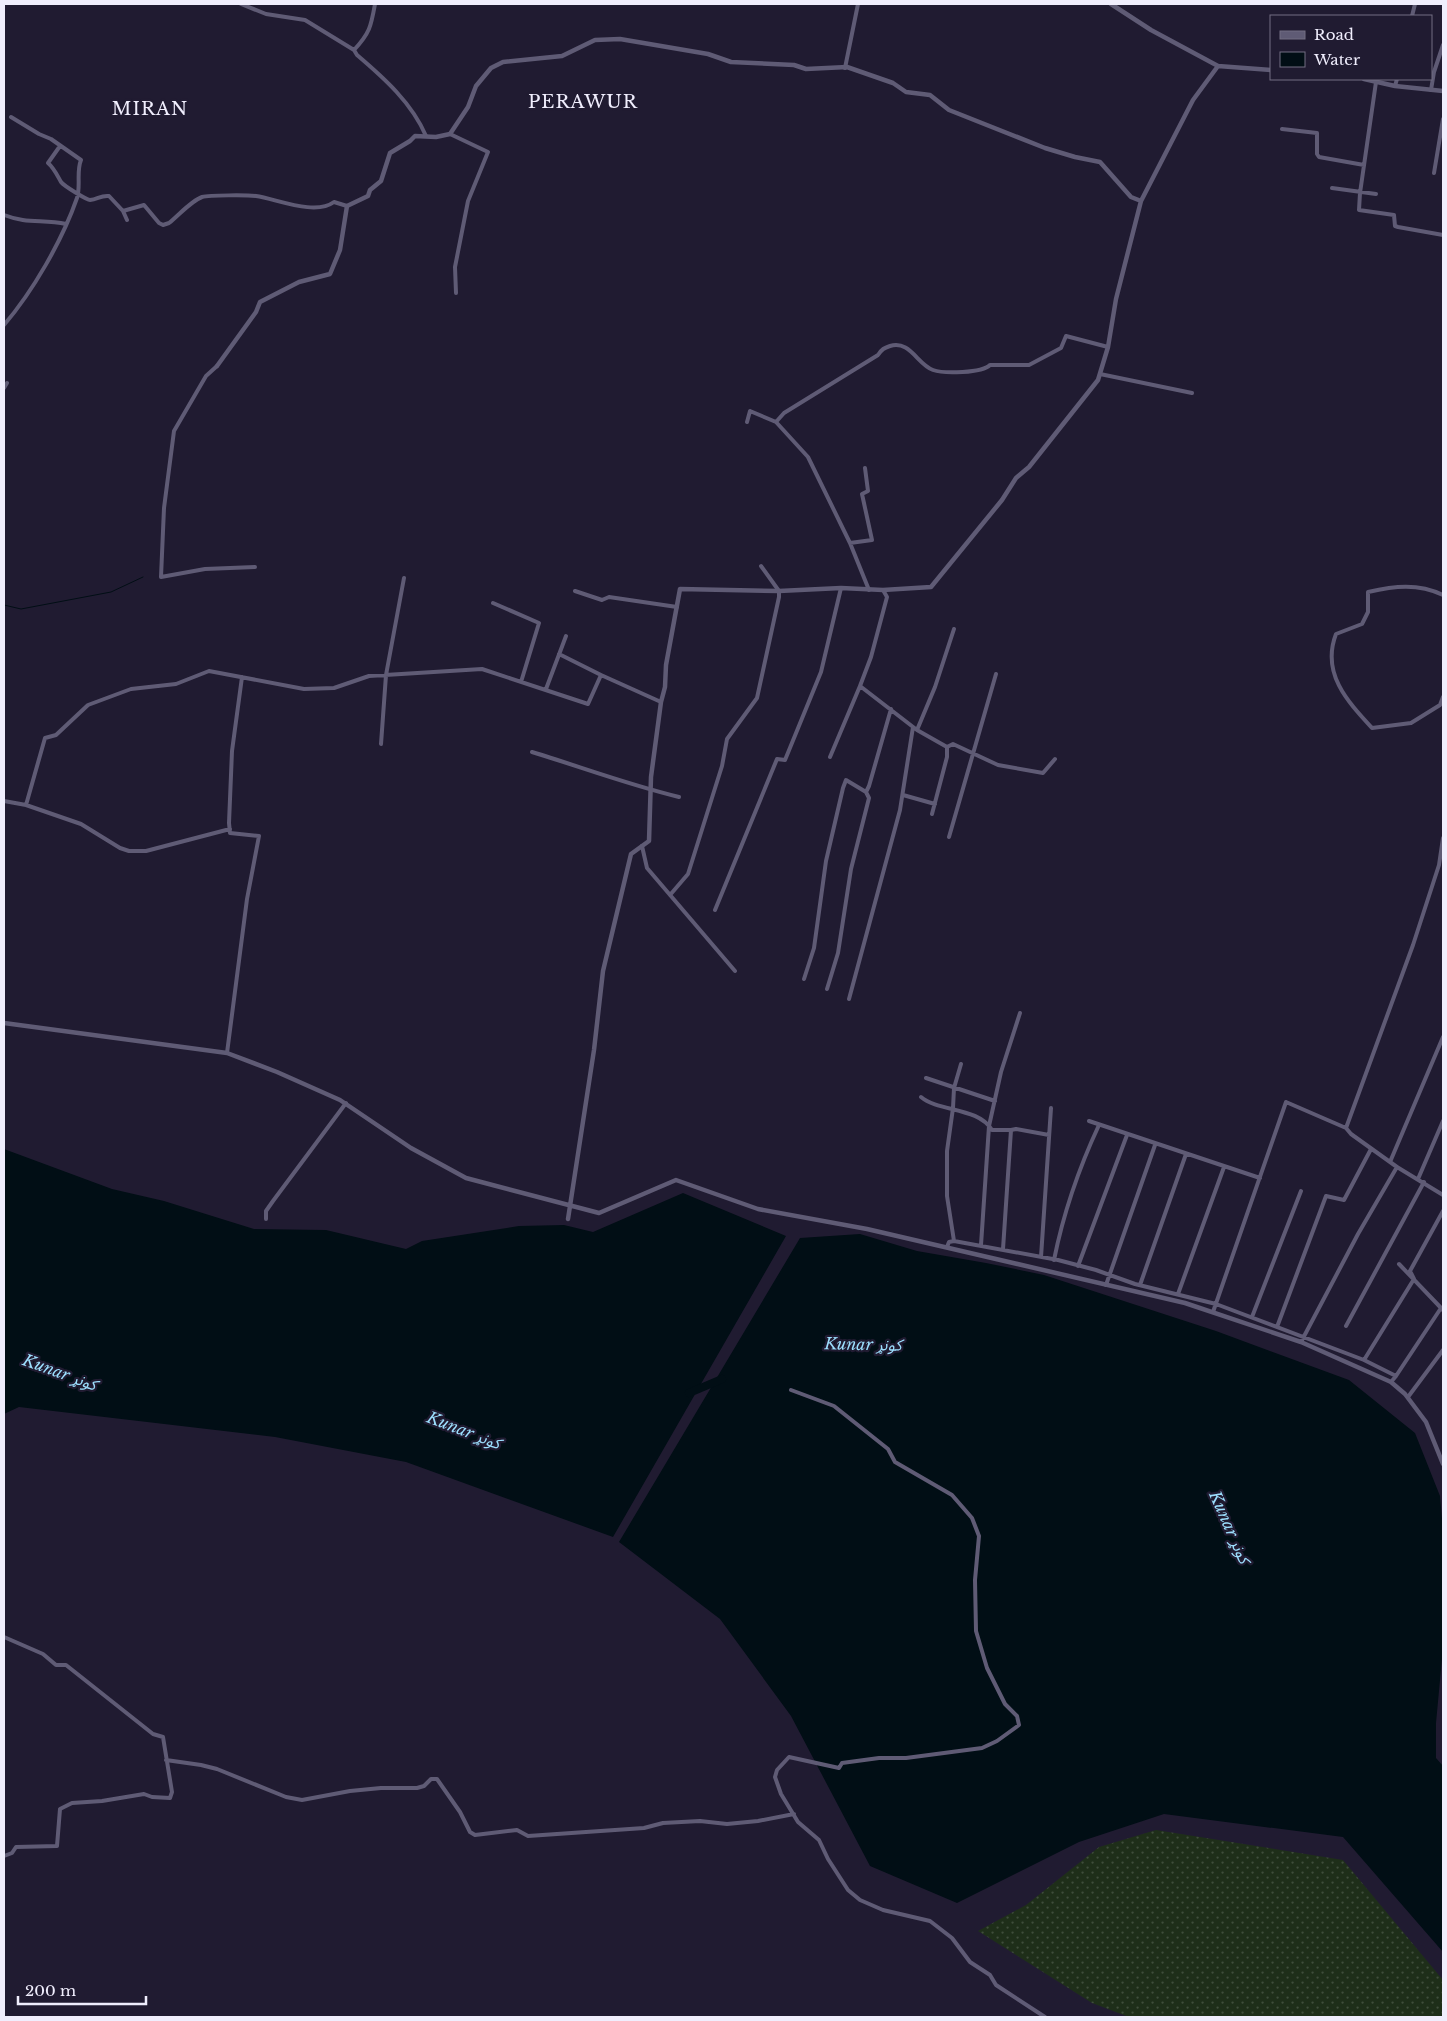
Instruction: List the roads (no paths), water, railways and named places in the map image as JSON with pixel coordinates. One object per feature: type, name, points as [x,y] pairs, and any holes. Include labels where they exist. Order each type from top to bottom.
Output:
[{"type":"street","points":[[241,4],[266,14],[305,20],[354,50],[391,84],[426,136]]},
{"type":"street","points":[[354,50],[371,29],[375,4]]},
{"type":"street","points":[[845,68],[858,4]]},
{"type":"street","points":[[1111,4],[1151,30],[1218,66],[1270,70]]},
{"type":"street","points":[[450,134],[468,107],[476,86],[491,68],[503,62],[562,56],[596,40],[620,39],[708,54],[731,62],[794,65],[806,69],[845,68],[893,83],[906,92],[930,95],[949,110],[1045,148],[1075,158],[1100,162],[1132,197],[1141,201]]},
{"type":"street","points":[[1431,90],[1434,72],[1443,45]]},
{"type":"street","points":[[568,1219],[594,1050],[603,971],[632,854],[649,841],[650,790],[661,702],[680,589],[779,591],[841,588],[883,590],[931,586],[1002,500],[1016,478],[1029,467],[1098,380],[1108,347],[1116,299],[1141,201],[1193,100],[1218,66]]},
{"type":"street","points":[[1395,86],[1396,80]]},
{"type":"street","points":[[1443,91],[1395,86],[1375,81],[1359,210],[1394,215],[1395,226],[1443,235]]},
{"type":"street","points":[[4,325],[22,303],[66,224],[78,193],[81,159],[11,117]]},
{"type":"street","points":[[1434,173],[1443,119]]},
{"type":"street","points":[[1282,129],[1318,133],[1317,154],[1319,157],[1364,165]]},
{"type":"street","points":[[123,210],[144,205],[163,225],[169,223],[200,198],[210,196],[256,196],[296,206],[328,207],[334,202],[347,206],[368,196],[370,190],[381,181],[390,153],[415,136],[436,137],[450,134],[488,152],[468,201],[455,267],[456,293]]},
{"type":"street","points":[[60,146],[48,163],[54,168],[61,182],[81,197],[89,200],[99,196],[109,196],[123,210],[127,220]]},
{"type":"street","points":[[1332,188],[1376,194]]},
{"type":"street","points":[[255,567],[205,569],[161,577],[164,508],[174,430],[206,376],[217,366],[256,312],[260,302],[299,282],[330,274],[340,250],[347,206]]},
{"type":"street","points":[[4,215],[25,222],[53,221],[66,224]]},
{"type":"street","points":[[776,422],[784,413],[878,355],[882,349],[896,344],[904,346],[932,370],[964,372],[986,369],[990,365],[1029,365],[1061,348],[1066,336],[1108,347]]},
{"type":"street","points":[[1100,374],[1192,393]]},
{"type":"street","points":[[4,388],[7,382]]},
{"type":"street","points":[[747,422],[750,412],[776,422],[808,457],[850,543],[868,590]]},
{"type":"street","points":[[850,543],[872,540],[862,494],[868,491],[865,468]]},
{"type":"street","points":[[670,895],[688,874],[722,766],[727,740],[757,698],[779,591],[761,566]]},
{"type":"street","points":[[381,744],[386,675],[404,578]]},
{"type":"street","points":[[1443,595],[1430,589],[1395,586],[1368,592],[1368,612],[1362,624],[1336,634],[1332,647],[1331,662],[1337,682],[1350,705],[1372,728],[1412,724],[1440,705],[1443,698]]},
{"type":"street","points":[[715,910],[777,758],[785,760],[800,727],[821,672],[841,588]]},
{"type":"street","points":[[830,757],[871,657],[887,598],[883,590]]},
{"type":"street","points":[[575,591],[602,600],[609,597],[677,607]]},
{"type":"street","points":[[493,603],[539,623],[521,682]]},
{"type":"street","points":[[848,999],[900,810],[915,729],[935,686],[954,629]]},
{"type":"street","points":[[546,689],[566,636]]},
{"type":"street","points":[[559,654],[661,702]]},
{"type":"street","points":[[26,805],[45,738],[56,735],[88,705],[131,689],[176,684],[209,671],[304,689],[334,688],[369,676],[482,670],[588,704],[601,675]]},
{"type":"street","points":[[948,837],[996,674]]},
{"type":"street","points":[[227,1053],[247,899],[259,836],[230,833],[232,751],[242,677]]},
{"type":"street","points":[[860,686],[915,729],[947,747]]},
{"type":"street","points":[[866,792],[891,709]]},
{"type":"street","points":[[947,747],[953,744],[998,765],[1043,773],[1055,758]]},
{"type":"street","points":[[932,814],[947,757],[947,747]]},
{"type":"street","points":[[532,752],[650,790],[679,797]]},
{"type":"street","points":[[804,979],[814,948],[826,861],[846,780],[866,792],[869,798],[851,869],[838,953],[827,989]]},
{"type":"street","points":[[903,795],[935,804]]},
{"type":"street","points":[[4,801],[26,805],[81,824],[120,848],[129,851],[146,851],[230,829]]},
{"type":"street","points":[[1346,1128],[1413,944],[1439,865],[1443,838]]},
{"type":"street","points":[[642,846],[647,868],[735,971]]},
{"type":"street","points":[[981,1245],[989,1126],[1001,1072],[1020,1013]]},
{"type":"street","points":[[4,1023],[227,1053],[277,1072],[346,1103],[411,1148],[466,1178],[570,1206],[599,1213],[676,1180],[758,1210],[867,1229],[1185,1303],[1364,1360],[1396,1376]]},
{"type":"street","points":[[1390,1162],[1443,1037]]},
{"type":"street","points":[[954,1241],[947,1196],[947,1151],[954,1088],[961,1064]]},
{"type":"street","points":[[926,1078],[995,1101]]},
{"type":"street","points":[[920,1097],[928,1103],[953,1108],[989,1126],[992,1130],[1016,1129],[1050,1135]]},
{"type":"street","points":[[1213,1312],[1286,1102],[1346,1128],[1351,1134],[1397,1167],[1443,1195]]},
{"type":"street","points":[[266,1219],[266,1211],[346,1103]]},
{"type":"street","points":[[1041,1257],[1051,1108]]},
{"type":"street","points":[[1088,1121],[1260,1178]]},
{"type":"street","points":[[1418,1179],[1443,1121]]},
{"type":"street","points":[[1054,1260],[1068,1202],[1084,1158],[1099,1125]]},
{"type":"street","points":[[1003,1249],[1010,1130]]},
{"type":"street","points":[[1078,1266],[1127,1135]]},
{"type":"street","points":[[1106,1284],[1155,1144]]},
{"type":"street","points":[[1276,1326],[1326,1196],[1344,1200],[1371,1149]]},
{"type":"street","points":[[1140,1285],[1186,1154]]},
{"type":"street","points":[[1178,1294],[1224,1167]]},
{"type":"street","points":[[1302,1340],[1358,1234],[1397,1167]]},
{"type":"street","points":[[1346,1326],[1424,1182]]},
{"type":"street","points":[[1252,1317],[1301,1191]]},
{"type":"street","points":[[1414,1279],[1410,1271],[1443,1211]]},
{"type":"street","points":[[947,1248],[949,1242],[954,1241],[1054,1260],[1140,1285],[1216,1304],[1276,1326],[1391,1382],[1408,1397],[1426,1422],[1443,1464]]},
{"type":"street","points":[[1391,1382],[1442,1309],[1399,1264]]},
{"type":"street","points":[[1364,1360],[1414,1279]]},
{"type":"street","points":[[1408,1397],[1443,1350]]},
{"type":"street","points":[[790,1390],[834,1406],[888,1449],[894,1462],[952,1495],[972,1518],[979,1536],[975,1580],[976,1631],[987,1668],[1005,1704],[1017,1716],[1018,1725],[997,1741],[982,1748],[906,1758],[879,1758],[842,1762],[839,1768],[789,1757],[777,1770],[775,1777],[782,1794],[798,1822],[819,1840],[828,1860],[848,1890],[860,1900],[883,1910],[930,1920],[952,1938],[970,1962],[990,1975],[996,1985],[1045,2017]]},
{"type":"street","points":[[4,1637],[44,1654],[56,1665],[66,1665],[153,1734],[163,1737],[171,1780],[170,1798],[152,1797],[144,1794],[102,1801],[72,1803],[60,1809],[57,1846],[16,1847],[12,1853],[4,1856]]},
{"type":"street","points":[[166,1760],[201,1764],[286,1797],[302,1800],[350,1791],[381,1788],[417,1788],[424,1786],[431,1779],[437,1779],[460,1812],[470,1832],[476,1835],[517,1830],[528,1836],[644,1828],[663,1823],[700,1821],[727,1824],[758,1821],[794,1814]]},
{"type":"water","points":[[4,1149],[112,1189],[164,1201],[254,1229],[326,1230],[406,1249],[422,1241],[519,1226],[564,1225],[593,1232],[683,1193],[786,1236],[613,1537],[406,1462],[275,1437],[19,1407],[4,1414]]},
{"type":"water","points":[[860,1234],[917,1251],[1044,1275],[1216,1331],[1349,1380],[1415,1433],[1440,1496],[1443,1530],[1443,1648],[1436,1723],[1436,1758],[1443,1766],[1443,1952],[1343,1837],[1164,1814],[1079,1842],[957,1903],[870,1866],[791,1716],[720,1619],[619,1542],[800,1238]]},
{"type":"waterway","points":[[4,605],[21,609],[111,592],[143,577]]},
{"type":"waterway","name":"Kunar کونړ","points":[[689,1393],[722,1379]]},
{"type":"district","name":"PERAWUR","points":[[583,102]]},
{"type":"district","name":"MIRAN","points":[[150,109]]}]
